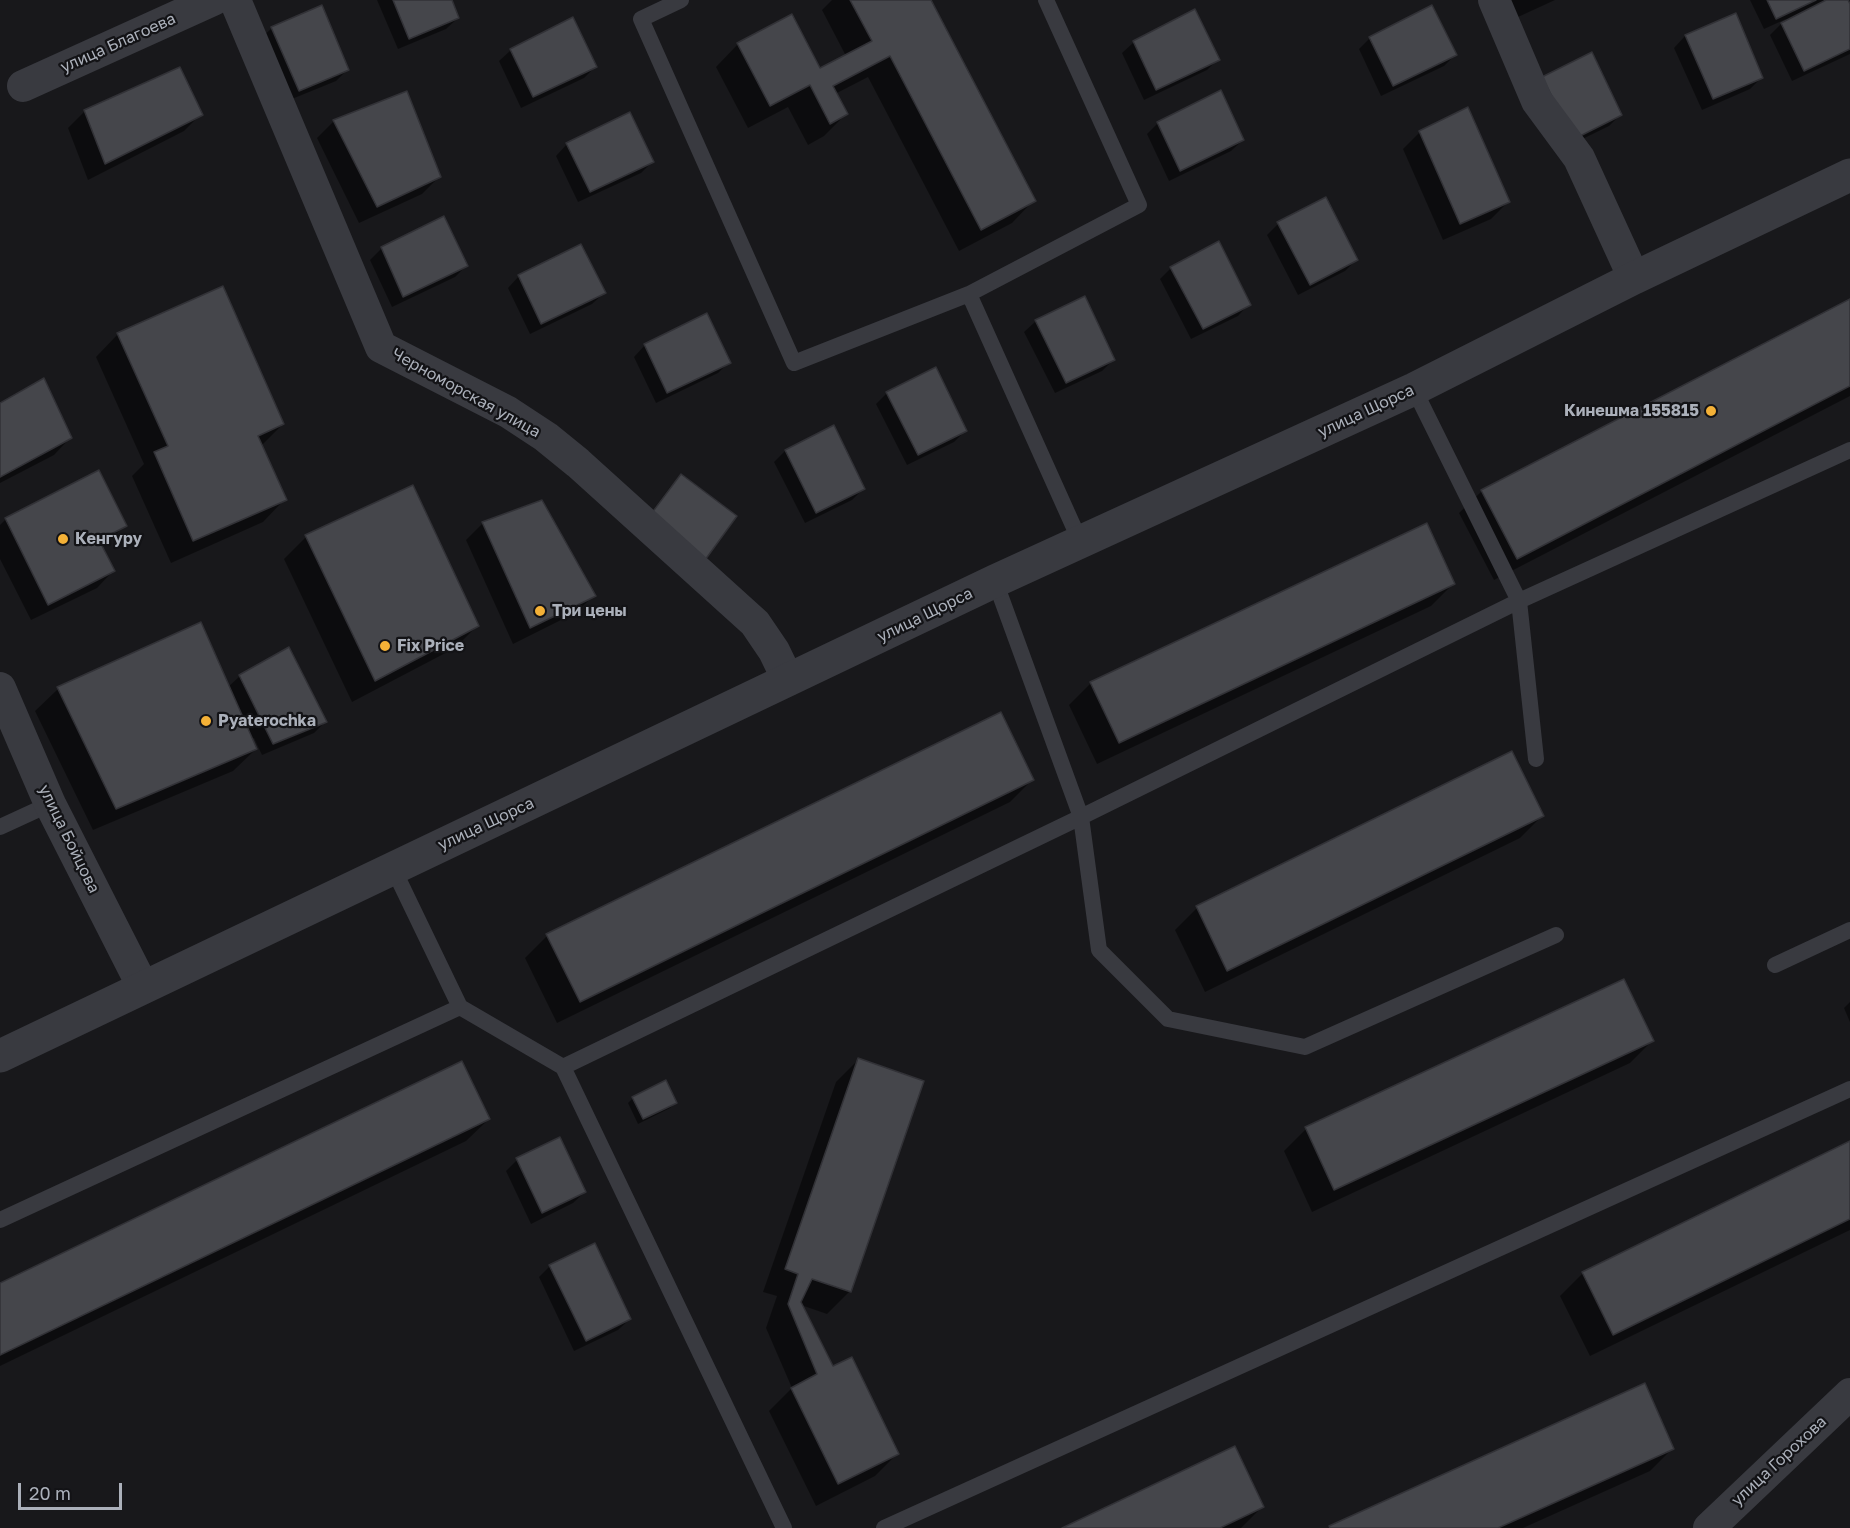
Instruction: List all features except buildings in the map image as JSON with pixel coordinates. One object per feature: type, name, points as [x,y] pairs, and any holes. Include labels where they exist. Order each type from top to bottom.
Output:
[{"type":"street","name":"улица Благоева","points":[[23,87],[213,0]]},
{"type":"street","name":"Черноморская улица","points":[[236,0],[381,347],[508,412],[546,437],[578,463],[755,623],[774,651],[788,680]]},
{"type":"street","points":[[1494,0],[1537,101],[1579,158],[1634,278]]},
{"type":"street","name":"улица Щорса","points":[[0,1056],[995,581],[1414,389],[1634,278],[1850,175]]},
{"type":"street","name":"улица Бойцова","points":[[0,688],[50,804],[143,987]]},
{"type":"street","name":"улица Горохова","points":[[1709,1528],[1850,1394]]},
{"type":"lane","points":[[681,0],[641,19],[794,363],[969,294],[1139,205],[1046,0]]},
{"type":"lane","points":[[969,294],[1080,542]]},
{"type":"lane","points":[[1414,389],[1519,601],[1536,759]]},
{"type":"lane","points":[[563,1067],[1081,817],[1519,601],[1850,450]]},
{"type":"lane","points":[[995,581],[1081,817],[1099,950],[1168,1019],[1305,1047],[1556,935]]},
{"type":"lane","points":[[0,827],[50,804]]},
{"type":"lane","points":[[393,868],[460,1007],[563,1067],[784,1528]]},
{"type":"lane","points":[[1775,965],[1850,930]]},
{"type":"lane","points":[[0,1220],[460,1007]]},
{"type":"lane","points":[[884,1528],[1850,1089]]},
{"type":"place","name":"Кинешма 155815","points":[[1711,411]]},
{"type":"place","name":"Кенгуру","points":[[63,539]]},
{"type":"place","name":"Три цены","points":[[540,611]]},
{"type":"place","name":"Fix Price","points":[[385,646]]},
{"type":"place","name":"Pyaterochka","points":[[206,721]]}]
